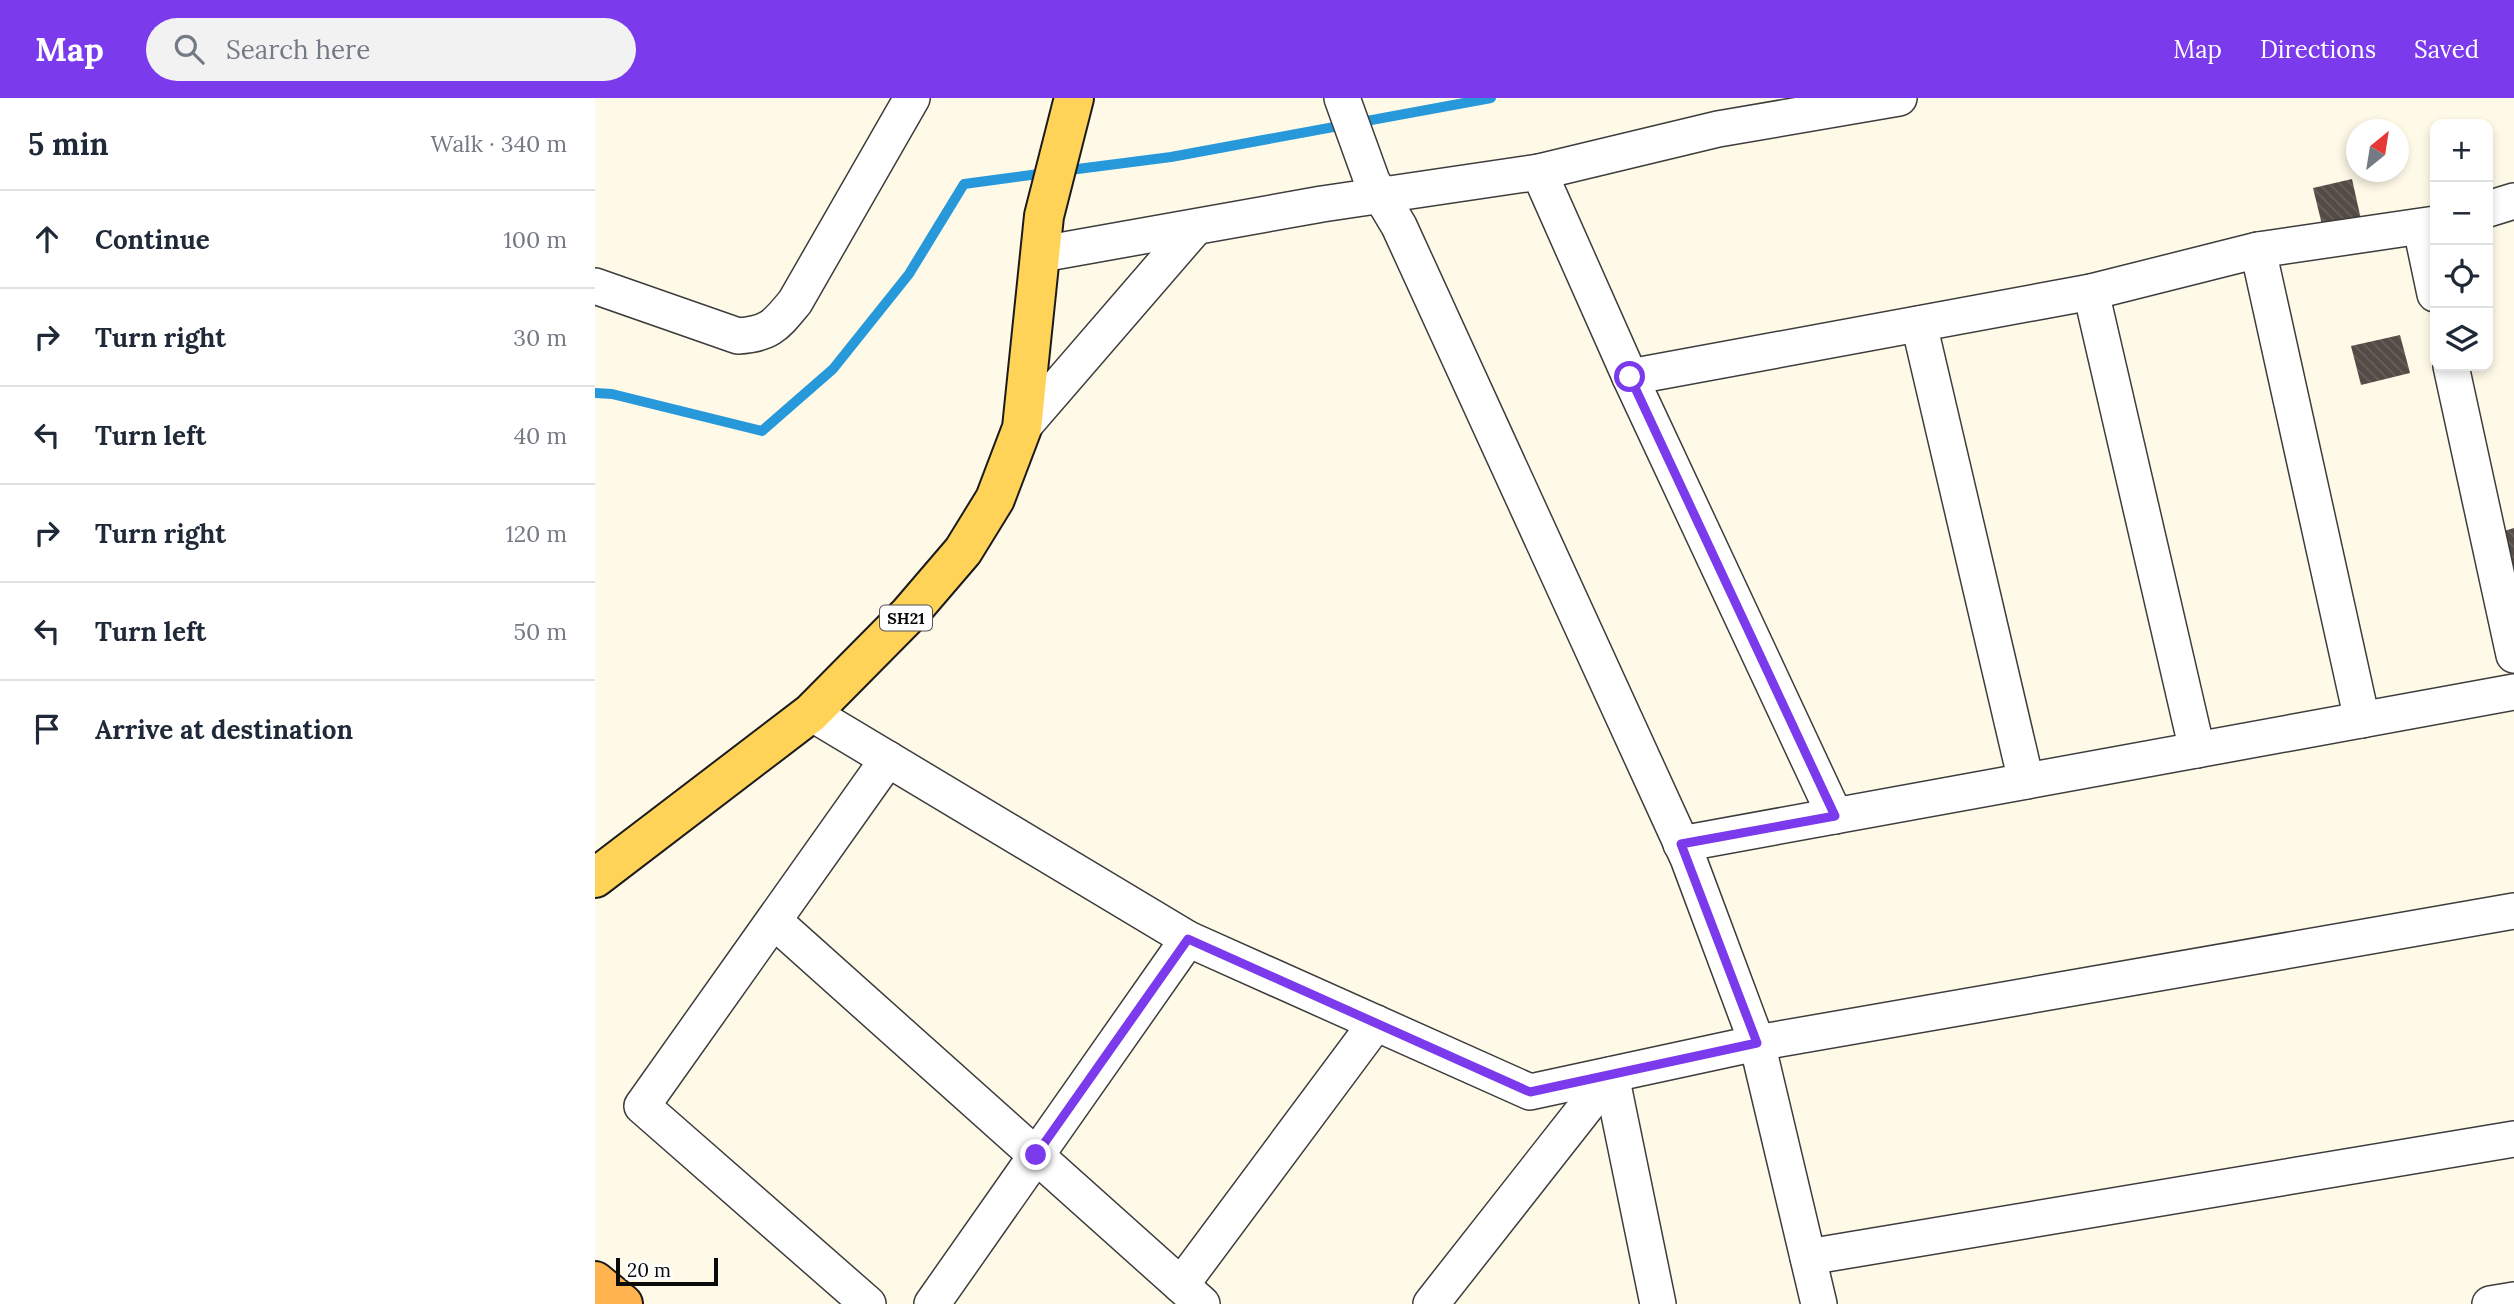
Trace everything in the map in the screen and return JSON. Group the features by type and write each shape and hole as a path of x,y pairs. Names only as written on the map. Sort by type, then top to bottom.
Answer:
{"highway":[{"path":"595,1281 623,1304"}],"main road":[{"name":"SH21","path":"597,877 811,713 909,614 963,551 995,499 1022,428 1044,216 1075,98"}],"street":[{"path":"595,286 738,336 761,335 778,323 795,302 912,98"},
{"path":"1342,98 1376,188 1398,226 1681,844 1757,1043 1819,1304"},
{"path":"1042,254 1194,229 1376,188 1539,172 1718,130 1899,98"},
{"path":"1539,172 1630,377 1835,816"},
{"path":"2493,207 2514,201"},
{"path":"1630,377 2091,292 2258,250 2428,226 2430,245"},
{"path":"1022,428 1194,229"},
{"path":"2258,250 2362,720"},
{"path":"2091,292 2197,750"},
{"path":"1919,324 2026,781"},
{"path":"2452,371 2514,655"},
{"path":"1681,844 2514,692"},
{"path":"811,713 1188,939 1530,1092 1757,1043 2514,911"},
{"path":"869,1304 642,1106 888,759"},
{"path":"774,921 1191,1294 1376,1023"},
{"path":"932,1304 1188,939"},
{"path":"1431,1304 1611,1075"},
{"path":"1611,1075 1658,1304"},
{"path":"1808,1257 2514,1139"},
{"path":"2490,1304 2514,1300"}],"building":[{"path":"2346,180 2353,182 2362,224 2324,233 2313,188"},
{"path":"2400,335 2410,373 2361,385 2351,346"},
{"path":"2514,528 2514,569 2513,569 2504,531"}],"waterway":[{"path":"1062,171 1171,157 1491,98"},
{"path":"595,393 612,394 762,431 833,369 909,274 964,184 1046,173"}],"route":[{"path":"1036,1155 1188,939 1530,1092 1757,1043 1681,844 1835,816 1630,377"}]}
